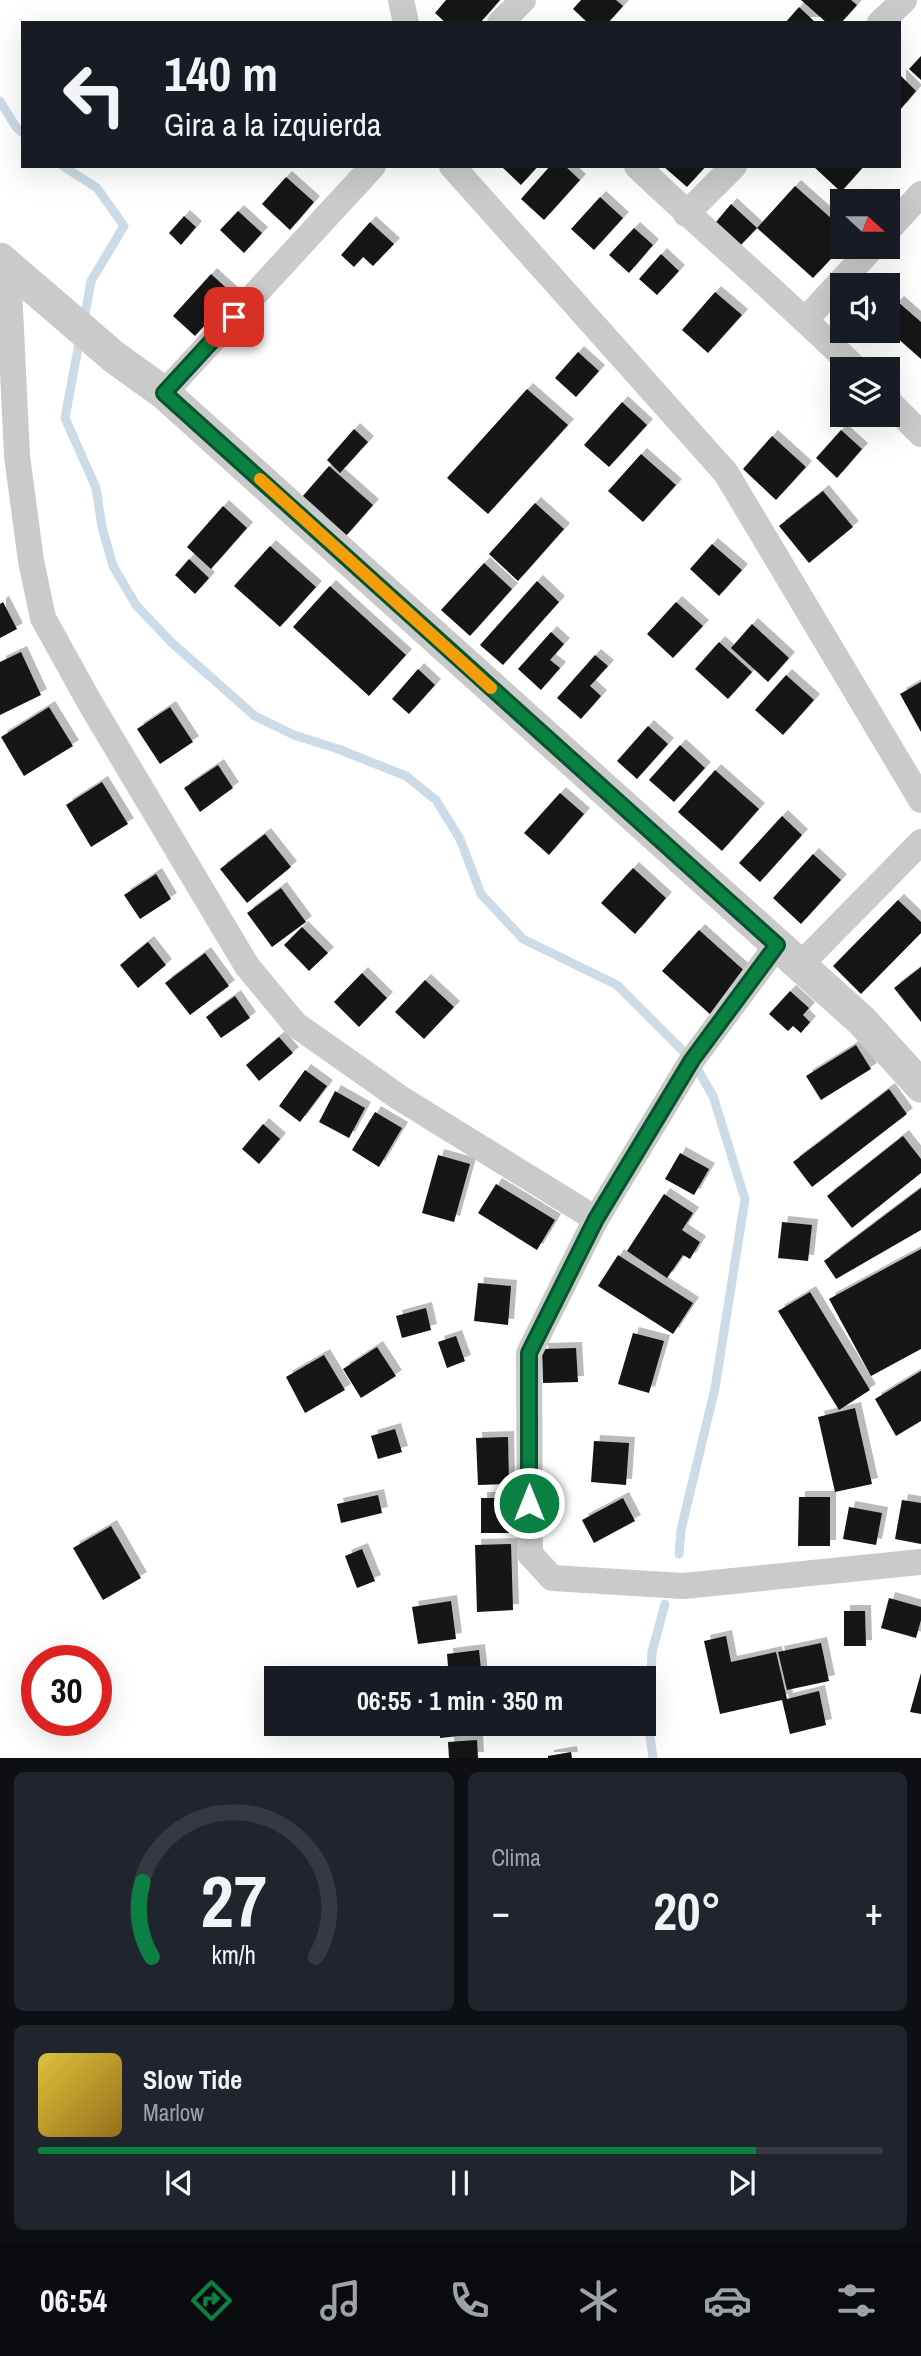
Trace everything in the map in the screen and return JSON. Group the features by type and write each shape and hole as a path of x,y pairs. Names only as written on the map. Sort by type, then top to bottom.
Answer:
{"street":[{"path":"401,0 406,21"},
{"path":"502,21 523,0"},
{"path":"882,21 904,0"},
{"path":"164,393 371,168"},
{"path":"454,168 726,473 921,800"},
{"path":"639,168 844,357"},
{"path":"686,214 732,168"},
{"path":"900,217 921,194"},
{"path":"806,320 862,259"},
{"path":"4,263 114,357 164,393 862,1021 921,1086"},
{"path":"4,263 17,456 31,561 43,618 90,703 247,966 295,1024 400,1098 596,1219"},
{"path":"900,413 921,434"},
{"path":"921,842 788,955 692,1060 596,1219 529,1353 530,1554 552,1578 683,1586 921,1562"}],"building":[{"path":"446,0 500,0 482,21 444,21 435,13"},
{"path":"581,0 616,0 623,6 610,21 586,21 573,9"},
{"path":"801,0 851,0 857,5 843,21 825,21"},
{"path":"799,7 814,21 787,21"},
{"path":"921,56 921,80 909,69"},
{"path":"901,76 916,91 901,109"},
{"path":"503,168 536,168 521,185"},
{"path":"548,168 567,168 580,180 544,220 521,199"},
{"path":"665,168 704,168 687,187"},
{"path":"815,168 862,168 844,189 838,189"},
{"path":"286,177 314,202 290,230 262,204"},
{"path":"795,186 830,217 831,259 813,278 757,228"},
{"path":"600,197 623,218 594,250 571,229"},
{"path":"731,204 757,228 741,245 716,222"},
{"path":"238,211 262,233 244,253 220,230"},
{"path":"184,216 196,227 181,245 169,233"},
{"path":"370,222 394,244 373,266 363,257 354,267 341,255"},
{"path":"634,228 653,245 629,273 609,255"},
{"path":"661,254 679,271 657,295 639,279"},
{"path":"211,274 233,294 195,336 173,316"},
{"path":"715,292 742,315 708,353 682,330"},
{"path":"900,304 921,322 921,359 900,340"},
{"path":"578,352 599,371 576,397 555,378"},
{"path":"527,389 568,425 488,514 447,478"},
{"path":"622,402 647,425 609,467 584,445"},
{"path":"354,429 368,442 340,473 327,460"},
{"path":"841,430 862,449 837,478 816,458"},
{"path":"772,436 806,467 776,500 743,469"},
{"path":"641,454 676,485 643,522 608,491"},
{"path":"329,466 373,505 346,536 302,497"},
{"path":"823,491 853,527 809,563 779,526"},
{"path":"535,503 564,529 518,581 489,554"},
{"path":"223,506 247,528 211,569 187,547"},
{"path":"712,544 742,570 719,596 690,569"},
{"path":"270,546 316,587 280,627 234,586"},
{"path":"189,559 209,578 195,594 175,575"},
{"path":"484,563 512,589 470,636 441,610"},
{"path":"537,581 559,602 503,665 480,645"},
{"path":"330,586 406,655 369,696 293,627"},
{"path":"3,602 17,629 0,638 0,604"},
{"path":"676,602 703,626 673,658 647,634"},
{"path":"752,624 789,658 768,682 731,648"},
{"path":"551,632 564,644 550,660 560,668 541,690 518,669"},
{"path":"719,642 752,672 728,699 695,669"},
{"path":"21,652 41,695 0,715 0,662"},
{"path":"595,655 608,666 590,686 601,696 581,719 557,698"},
{"path":"418,669 435,685 409,714 392,699"},
{"path":"786,675 814,700 783,735 755,710"},
{"path":"921,682 921,732 900,694"},
{"path":"49,707 73,746 24,776 1,737"},
{"path":"170,707 193,742 160,764 137,729"},
{"path":"648,726 668,744 637,779 617,761"},
{"path":"680,745 705,768 674,802 649,780"},
{"path":"218,765 233,788 200,812 184,788"},
{"path":"715,770 759,809 722,851 678,812"},
{"path":"102,782 128,824 91,847 66,805"},
{"path":"560,793 584,814 549,855 524,833"},
{"path":"782,816 802,835 760,882 739,863"},
{"path":"265,834 291,867 247,903 220,869"},
{"path":"813,854 841,880 801,924 773,898"},
{"path":"633,868 666,898 635,934 601,903"},
{"path":"156,874 171,899 140,919 124,895"},
{"path":"281,888 306,922 272,947 247,913"},
{"path":"898,900 921,922 921,933 861,994 833,966"},
{"path":"302,927 328,953 309,971 284,945"},
{"path":"699,930 749,975 712,1016 662,971"},
{"path":"148,942 166,965 138,988 120,965"},
{"path":"205,953 229,986 190,1015 165,983"},
{"path":"921,967 921,1022 894,988"},
{"path":"362,973 387,998 359,1027 334,1002"},
{"path":"425,980 454,1007 424,1039 395,1012"},
{"path":"790,991 809,1008 803,1015 810,1022 801,1033 793,1026 788,1031 769,1014"},
{"path":"235,996 250,1018 221,1038 206,1017"},
{"path":"279,1037 293,1053 259,1081 246,1065"},
{"path":"856,1045 871,1069 821,1100 806,1076"},
{"path":"305,1070 327,1086 300,1122 279,1106"},
{"path":"889,1089 907,1114 812,1187 793,1162"},
{"path":"335,1091 365,1108 349,1138 319,1122"},
{"path":"375,1112 402,1128 379,1167 352,1150"},
{"path":"263,1124 280,1139 259,1164 242,1149"},
{"path":"903,1136 921,1159 921,1173 852,1228 827,1196"},
{"path":"680,1153 709,1169 694,1195 665,1179"},
{"path":"438,1155 470,1164 454,1222 422,1213"},
{"path":"496,1184 555,1220 537,1250 478,1213"},
{"path":"921,1188 921,1230 836,1279 824,1261"},
{"path":"664,1194 693,1213 682,1230 700,1242 690,1259 683,1255 667,1278 627,1251"},
{"path":"782,1222 812,1225 808,1261 778,1258"},
{"path":"921,1249 921,1349 871,1376 829,1299"},
{"path":"618,1255 693,1303 673,1334 598,1286"},
{"path":"478,1283 511,1286 508,1325 474,1321"},
{"path":"810,1292 870,1390 839,1410 778,1311"},
{"path":"426,1308 431,1330 402,1338 396,1316"},
{"path":"633,1333 664,1341 649,1393 618,1384"},
{"path":"456,1336 465,1361 447,1368 438,1342"},
{"path":"377,1347 396,1376 361,1398 343,1369"},
{"path":"576,1348 578,1382 543,1383 542,1349"},
{"path":"324,1355 345,1390 305,1413 286,1377"},
{"path":"921,1371 921,1421 896,1436 875,1399"},
{"path":"855,1408 872,1484 835,1492 818,1417"},
{"path":"395,1429 402,1452 378,1459 371,1436"},
{"path":"508,1437 509,1484 478,1485 476,1438"},
{"path":"594,1441 629,1443 626,1485 591,1482"},
{"path":"378,1495 382,1513 341,1523 337,1504"},
{"path":"799,1497 830,1497 830,1546 798,1546"},
{"path":"481,1498 513,1498 513,1533 481,1533"},
{"path":"623,1498 635,1521 594,1543 582,1520"},
{"path":"902,1500 921,1503 921,1544 895,1539"},
{"path":"849,1507 882,1513 876,1545 843,1539"},
{"path":"111,1526 141,1578 103,1600 73,1548"},
{"path":"511,1544 513,1610 477,1612 475,1545"},
{"path":"362,1549 375,1581 357,1588 345,1556"},
{"path":"889,1598 921,1607 916,1638 881,1628"},
{"path":"451,1601 456,1639 418,1644 412,1607"},
{"path":"844,1611 865,1611 866,1646 844,1646"},
{"path":"726,1636 731,1662 776,1652 787,1699 819,1691 826,1725 790,1734 782,1700 720,1714 704,1641"},
{"path":"821,1643 829,1681 787,1690 778,1652"},
{"path":"479,1650 481,1666 448,1666 447,1654"},
{"path":"921,1673 921,1714 910,1712"},
{"path":"477,1740 478,1758 449,1758 448,1742"},
{"path":"571,1752 572,1758 548,1758 548,1756"}],"waterway":[{"path":"0,101 21,131"},
{"path":"66,168 97,188 124,226 91,281 84,321"},
{"path":"80,338 65,418 96,488 102,527 113,566 136,605 171,642 255,716 294,735 406,776 436,800 460,839 481,894 523,939 617,985 692,1060 713,1096 745,1199 715,1388 681,1530 679,1554"},
{"path":"653,1758 649,1729 652,1652 665,1604"}],"slow traffic":[{"path":"260,479 491,688"}],"route":[{"path":"234,317 164,393 777,945 692,1060 596,1219 529,1353 529,1503"}]}
